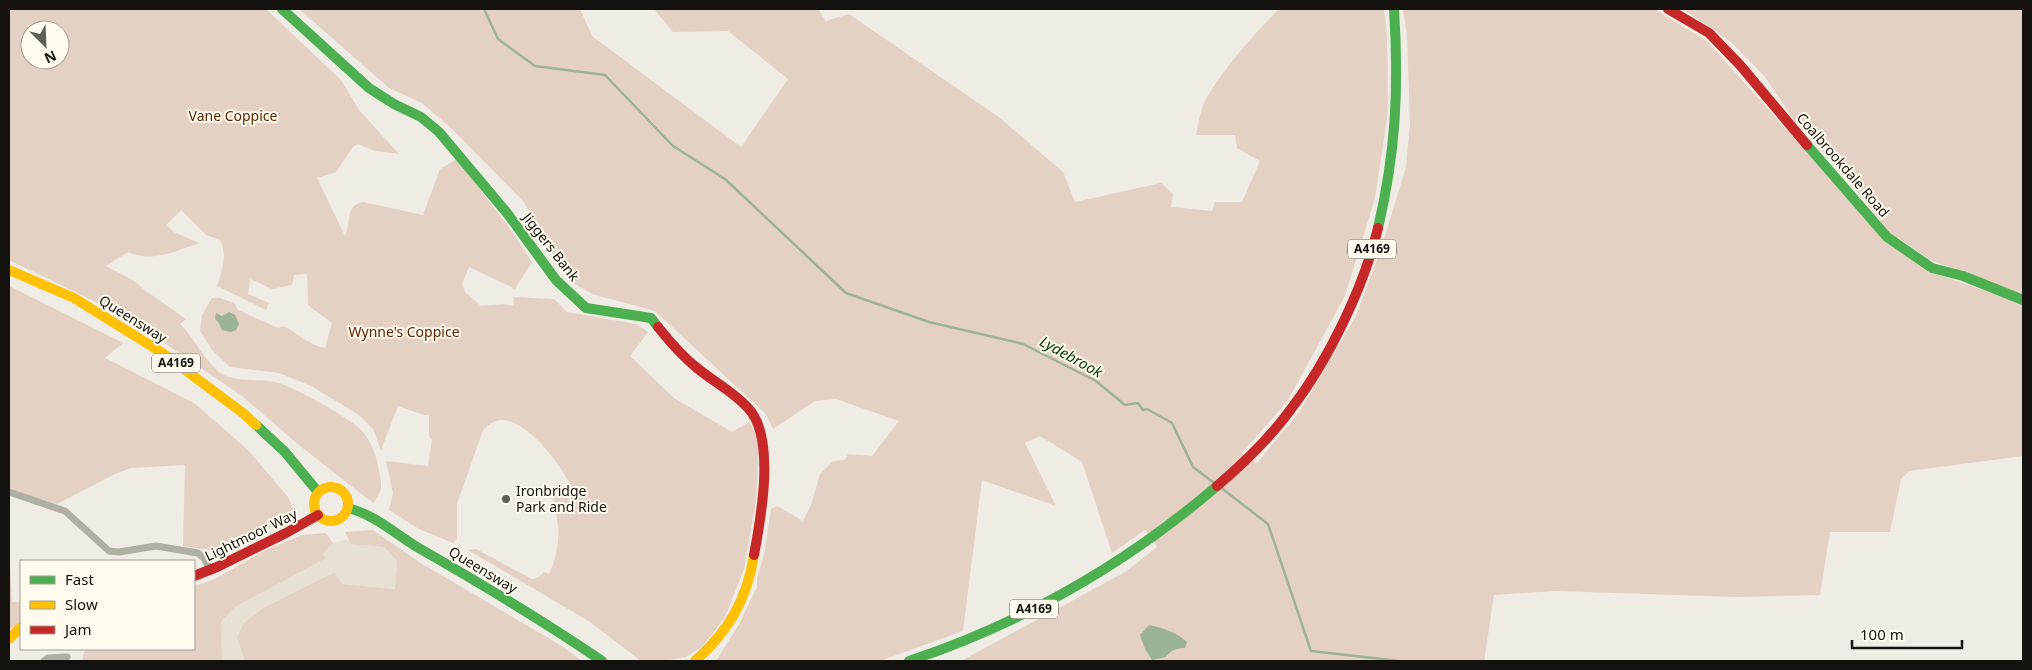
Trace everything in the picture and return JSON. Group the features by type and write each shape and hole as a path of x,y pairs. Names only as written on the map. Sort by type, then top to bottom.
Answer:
{"main road":[{"name":"Jiggers Bank","path":"282,9 369,88 394,104 421,117 439,132 507,213 556,280 586,308 651,318 673,346 697,369 725,387 754,414 762,429 766,446 761,514 753,568 742,600 720,636 698,660"},
{"name":"A4169","path":"909,661 997,628 1105,569 1196,504 1250,456 1287,416 1312,378 1352,305 1383,215 1398,111 1399,52 1394,9"},
{"name":"Coalbrookdale Road","path":"1668,9 1710,33 1740,65 1769,102 1887,238 1932,268 1963,276 2023,300"},
{"name":"Queensway","path":"9,270 74,298 161,352 243,413 285,452 318,492"},
{"path":"328,487 339,489 347,496 348,508 343,516 334,521 325,520 318,515 314,501 318,492 328,487"},
{"name":"Queensway","path":"348,508 359,510 378,520 405,540 565,634 602,661"},
{"name":"Lightmoor Way","path":"195,576 211,571 318,515"},
{"path":"9,639 20,628"}],"street":[{"path":"9,492 65,511 109,551 119,552 156,546 198,553 204,558 211,571"},
{"path":"44,661 48,658 67,658"}],"shaded area":[{"path":"229,312 235,315 239,324 236,330 231,332 222,330 215,319 216,313 222,316"},
{"path":"348,539 351,544 384,547 397,561 395,589 342,584 333,572 263,608 237,638 245,661 222,661 221,622 235,607 325,558 322,555 333,543"},
{"path":"1149,625 1174,633 1187,642 1185,648 1179,648 1166,657 1152,660 1145,649 1140,635"}],"green space":[{"path":"9,9 266,9 341,80 359,110 399,154 375,151 358,144 353,147 336,172 317,178 345,236 353,207 363,202 423,215 440,169 457,159 513,233 532,262 515,289 469,267 462,284 465,292 481,306 503,304 514,306 513,297 554,299 567,312 636,324 648,332 630,356 674,398 732,432 750,422 759,443 756,501 744,569 725,617 703,646 686,657 664,661 641,661 590,622 468,550 476,549 532,579 539,577 544,572 549,574 553,564 558,545 558,526 552,495 571,486 560,467 543,446 523,428 513,423 497,420 483,430 457,504 457,539 453,543 419,529 389,510 393,493 386,461 428,466 432,440 429,436 429,415 398,406 381,450 373,429 359,415 311,386 279,373 230,367 212,350 200,331 202,315 212,298 220,298 234,303 238,310 278,328 284,326 319,347 325,348 332,323 308,305 307,274 294,275 292,285 272,289 250,279 248,294 269,303 266,310 217,286 224,257 220,240 206,235 181,210 166,225 174,232 199,243 164,255 146,256 128,252 106,266 134,281 186,319 180,324 209,362 222,374 241,379 282,384 335,411 361,430 373,449 380,476 380,492 373,503 299,445 242,396 160,340 92,300 9,260"},
{"path":"299,9 580,9 592,36 741,147 788,79 728,31 673,32 654,9 818,9 826,21 849,14 1000,118 1063,172 1075,202 1161,183 1173,194 1171,207 1212,211 1215,202 1242,202 1260,161 1237,148 1235,135 1196,135 1205,101 1230,64 1249,41 1279,9 1384,9 1387,36 1388,112 1375,198 1345,296 1288,400 1242,453 1257,463 1300,411 1356,316 1381,249 1406,167 1410,124 1407,36 1403,9 1654,9 1707,41 1881,235 1903,254 1933,273 2023,304 2023,456 1909,471 1901,479 1890,532 1830,532 1820,595 1736,597 1556,591 1494,595 1484,661 961,661 1125,572 1157,547 1145,530 1112,553 1082,462 1040,436 1025,443 1056,506 982,480 963,631 880,661 716,661 738,626 757,587 757,578 764,555 771,509 777,506 803,521 811,505 820,474 833,461 845,460 848,454 872,456 899,421 836,399 815,401 773,429 766,414 655,311 592,294 568,280 523,201 452,129 422,103 389,88"},
{"path":"1683,9 2023,9 2023,296 1973,275 1930,260 1900,239 1894,238 1841,171 1793,119 1765,77 1731,42"},
{"path":"9,286 123,343 105,358 194,403 248,450 288,497 293,509 277,524 220,552 183,546 185,465 131,468 115,474 57,504 9,491"},
{"path":"373,530 419,562 562,646 582,661 245,661 237,638 243,624 263,608 334,572 342,584 395,589 397,561 384,547 351,544 345,532"},
{"path":"326,533 333,543 322,555 326,558 235,607 221,622 222,661 82,661 85,650 195,650 195,586 215,579 264,551 302,535"},
{"path":"9,542 12,602 20,602 20,622 9,630"}],"waterway":[{"name":"Lydebrook","path":"484,9 498,39 535,66 605,75 673,146 725,179 846,293 929,322 1023,344 1096,381 1125,405 1138,403 1143,410 1147,409 1172,423 1193,467 1214,483"},
{"name":"Lydebrook","path":"1220,487 1268,524 1311,651 1399,661"}],"traffic: fast":[{"path":"282,9 369,88 394,104 421,117 439,132 507,213 556,280 586,308 651,318 658,327"},
{"path":"1378,228 1389,173 1395,119 1394,9"},
{"path":"1807,145 1887,237 1932,268 1963,276 2023,300"},
{"path":"256,425 285,452 318,492"},
{"path":"909,661 992,629 1072,588 1110,566 1147,541 1217,486"},
{"path":"348,508 376,520 417,547 534,616 602,661"}],"traffic: slow":[{"path":"9,270 74,298 161,352 243,413 256,425"},
{"path":"331,487 338,488 343,492 347,497 348,504 347,511 343,516 338,520 331,521 324,520 319,516 315,511 314,504 315,497 319,492 324,488 331,487"},
{"path":"695,661 717,639 734,614 741,601 754,555"},
{"path":"9,639 20,628"}],"traffic: jam":[{"path":"1668,9 1709,33 1740,65 1807,145"},
{"path":"1217,486 1265,440 1305,390 1331,346 1354,299 1372,251 1378,228"},
{"path":"658,327 676,349 703,373 742,402 757,421 762,438 764,478 763,500 754,555"},
{"path":"195,576 217,567 318,515"}],"place":[{"name":"Ironbridge Park and Ride","path":"506,499"}],"park label":[{"name":"Vane Coppice","path":"233,116"},
{"name":"Wynne's Coppice","path":"404,332"}]}
